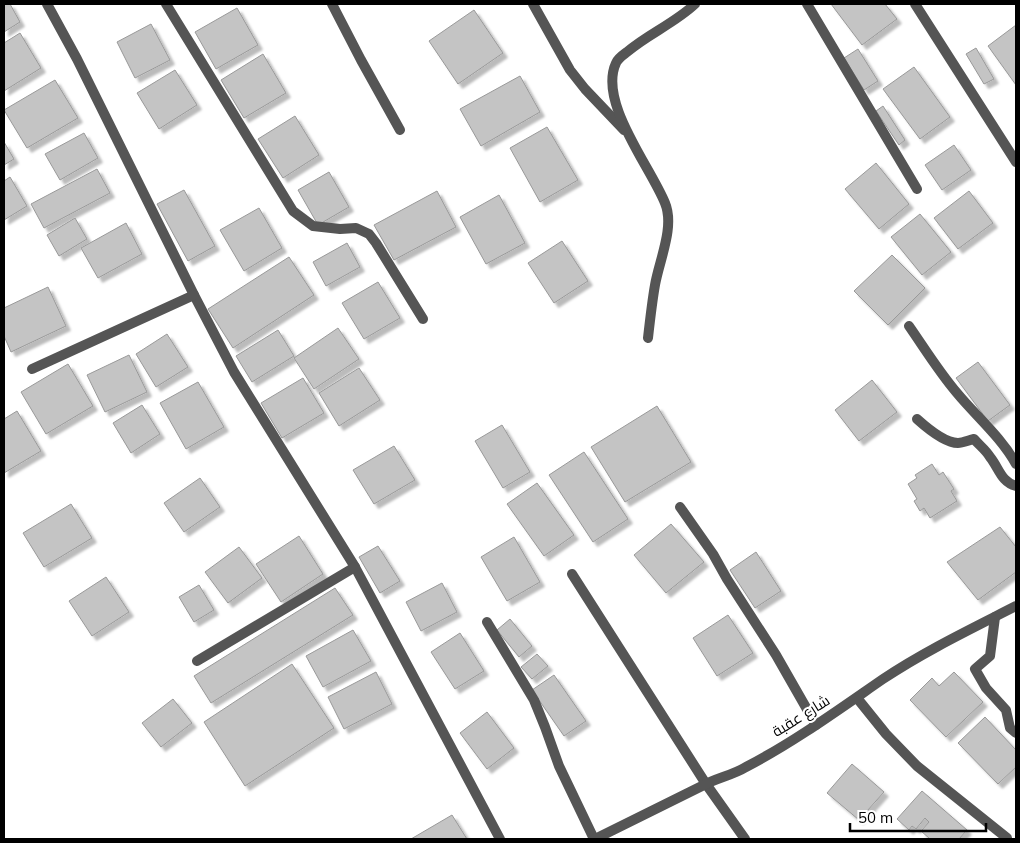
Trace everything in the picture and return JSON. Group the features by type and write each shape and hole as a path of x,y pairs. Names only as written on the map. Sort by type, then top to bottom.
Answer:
{"street":[{"path":"47,4 77,59 194,296 234,372 355,567 500,839"},
{"path":"166,4 293,210 313,226 340,229 356,228 369,234 423,319"},
{"path":"332,4 400,130"},
{"path":"533,4 570,70 585,89 628,134"},
{"path":"648,338 655,285 666,238 668,220 666,205 628,134 613,94 612,75 617,60 635,45 695,4"},
{"path":"807,4 917,189"},
{"path":"914,4 1016,162"},
{"path":"32,369 194,296"},
{"path":"909,326 955,391 1012,456 1016,464"},
{"path":"917,419 928,429 943,438 958,443 974,439 990,457 1005,481 1016,486"},
{"path":"680,507 713,554 776,655 816,725"},
{"path":"197,660 355,567"},
{"path":"572,574 706,784 746,839"},
{"name":"شارع عقبة","path":"595,839 706,784 745,768 816,725 884,679 1016,606"},
{"path":"995,617 990,656 975,670 986,688 1006,710 1010,728 1016,733"},
{"path":"487,622 534,700 559,766 595,839"},
{"path":"857,698 886,734 917,766 1007,838"}],"building":[{"path":"4,4 10,4 20,22 4,32"},
{"path":"831,4 885,4 897,19 862,45"},
{"path":"237,8 258,45 216,69 195,32"},
{"path":"474,10 503,53 458,84 429,41"},
{"path":"151,24 170,60 135,78 117,42"},
{"path":"1016,25 1016,85 988,46"},
{"path":"20,33 41,68 4,91 4,43"},
{"path":"976,48 994,79 984,84 966,54"},
{"path":"858,49 878,81 864,90 844,58"},
{"path":"263,54 286,93 244,118 221,80"},
{"path":"914,67 950,117 920,139 883,89"},
{"path":"175,70 197,105 159,129 137,93"},
{"path":"520,76 540,112 481,146 460,109"},
{"path":"55,80 78,118 27,148 4,110"},
{"path":"883,106 905,140 899,145 876,111"},
{"path":"295,116 319,155 283,178 258,139"},
{"path":"547,127 578,180 540,202 510,148"},
{"path":"84,133 98,158 60,180 45,154"},
{"path":"4,142 14,159 4,165"},
{"path":"954,145 971,170 942,190 925,165"},
{"path":"876,163 909,204 879,229 845,189"},
{"path":"97,169 110,193 44,228 31,204"},
{"path":"329,172 349,207 318,225 298,190"},
{"path":"10,177 27,206 4,220 4,181"},
{"path":"184,190 215,246 188,261 157,204"},
{"path":"437,191 456,227 394,260 374,225"},
{"path":"969,191 993,223 958,249 934,218"},
{"path":"499,195 525,243 486,264 460,217"},
{"path":"259,208 282,248 244,271 220,230"},
{"path":"920,214 951,252 922,275 891,237"},
{"path":"75,218 87,239 59,256 47,235"},
{"path":"126,223 142,254 98,278 81,248"},
{"path":"562,241 588,281 554,303 528,263"},
{"path":"347,243 360,267 326,286 313,262"},
{"path":"892,255 925,288 888,325 854,291"},
{"path":"289,257 314,295 233,348 208,309"},
{"path":"378,282 400,318 364,339 342,303"},
{"path":"48,287 66,326 11,352 4,336 4,308"},
{"path":"338,328 359,359 314,389 294,358"},
{"path":"278,330 294,356 252,382 236,356"},
{"path":"167,334 188,367 156,387 136,354"},
{"path":"129,355 147,392 105,412 87,375"},
{"path":"978,362 1010,405 988,421 956,378"},
{"path":"68,364 93,406 46,434 21,392"},
{"path":"359,368 380,400 339,426 319,393"},
{"path":"303,378 324,413 282,438 261,403"},
{"path":"872,380 897,412 859,441 835,410"},
{"path":"198,382 224,427 186,449 160,403"},
{"path":"142,405 160,434 131,453 113,423"},
{"path":"657,406 691,462 625,502 591,447"},
{"path":"17,411 41,451 4,473 4,419"},
{"path":"502,425 530,472 503,488 475,441"},
{"path":"394,446 415,480 374,504 353,470"},
{"path":"584,452 628,519 593,542 549,475"},
{"path":"932,464 939,475 943,472 954,489 951,491 957,501 930,518 924,508 920,511 914,501 917,499 908,484 917,478 915,475"},
{"path":"200,478 220,507 184,532 164,503"},
{"path":"537,483 574,535 544,556 507,504"},
{"path":"71,504 92,538 44,567 23,533"},
{"path":"671,524 704,562 666,593 634,555"},
{"path":"1000,527 1016,547 1016,572 978,600 947,562"},
{"path":"299,536 323,574 281,602 256,564"},
{"path":"514,537 540,582 507,601 481,557"},
{"path":"378,546 400,581 380,593 359,557"},
{"path":"239,547 262,578 228,603 205,572"},
{"path":"756,552 781,591 755,608 730,570"},
{"path":"106,577 129,612 92,636 69,601"},
{"path":"442,583 457,612 421,631 406,602"},
{"path":"199,585 214,610 194,622 179,597"},
{"path":"335,588 353,615 211,703 194,676"},
{"path":"728,615 753,653 717,676 693,638"},
{"path":"510,619 532,646 519,657 497,630"},
{"path":"353,630 371,661 323,687 306,656"},
{"path":"460,633 484,671 455,689 431,652"},
{"path":"537,654 548,666 532,679 521,667"},
{"path":"292,664 334,728 245,786 204,722"},
{"path":"376,672 392,704 344,729 328,697"},
{"path":"954,672 983,702 946,737 910,700 932,678 939,686"},
{"path":"554,675 586,721 564,736 532,690"},
{"path":"173,699 192,723 161,747 142,723"},
{"path":"487,712 514,748 487,769 460,733"},
{"path":"985,717 1016,750 1016,767 998,784 958,743"},
{"path":"852,764 884,792 859,820 827,793"},
{"path":"922,791 967,830 959,839 930,839 921,831 929,822 925,818 916,829 912,826 909,830 897,819"},
{"path":"452,815 467,839 411,839"}]}
